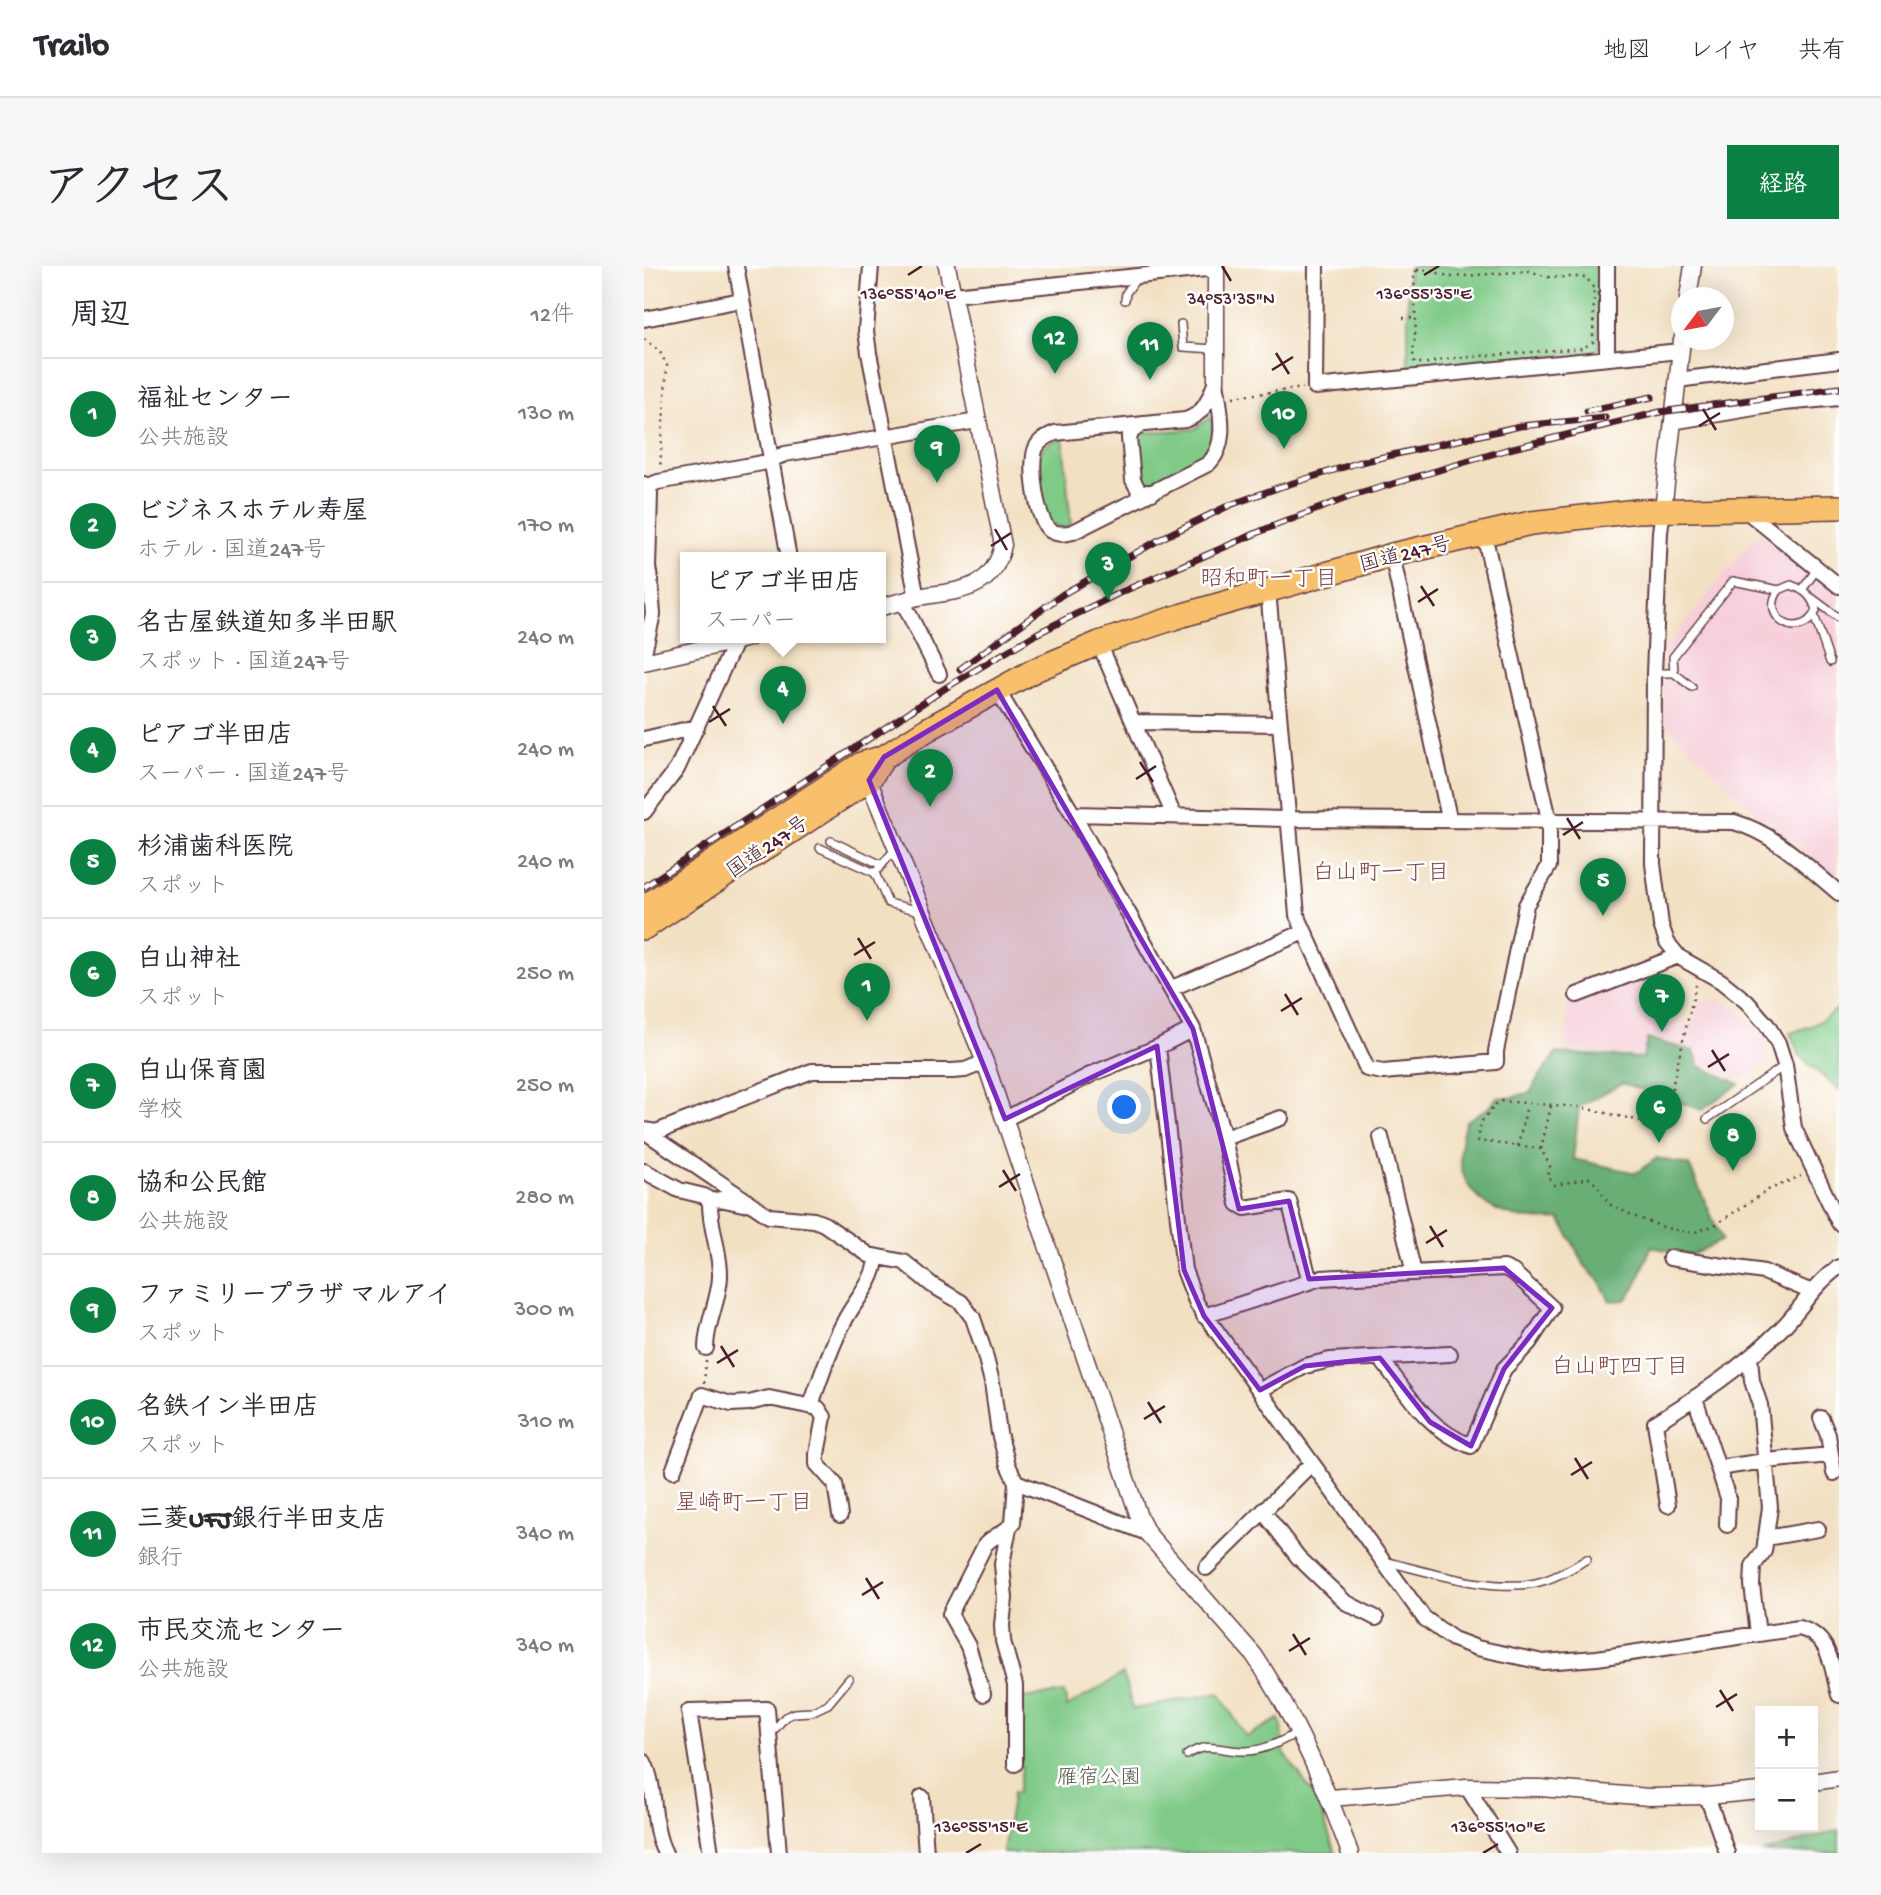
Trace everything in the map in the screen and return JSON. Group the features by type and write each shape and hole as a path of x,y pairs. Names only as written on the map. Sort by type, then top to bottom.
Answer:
{"highway":[{"name":"国道247号","path":"644,928 884,757 997,690 1035,670 1099,643 1268,590 1392,555 1531,523 1663,510 1839,507"},
{"name":"国道247号","path":"644,907 865,772"}],"street":[{"path":"736,266 786,552"},
{"path":"870,266 866,331 910,600 939,674"},
{"path":"886,606 958,592 990,575 1000,562 1003,545 947,266"},
{"path":"1077,266 1079,281"},
{"path":"1316,266 1315,387 1607,357 1671,347"},
{"path":"1607,266 1607,357"},
{"path":"1690,287 1693,266"},
{"path":"953,295 1216,267 1216,381 1221,432 1217,455 1198,470 1073,532 1062,534 1051,531 1042,523 1038,511 1033,457 1036,446 1045,437 1055,433 1194,417 1208,403 1216,381"},
{"path":"644,319 741,300"},
{"path":"1680,350 1660,532 1654,673 1653,864 1661,925 1667,942 1678,956 1738,995 1760,1017 1778,1043 1785,1065 1794,1128 1839,1223"},
{"path":"1677,380 1839,360"},
{"path":"1672,422 1784,403 1839,398"},
{"path":"644,653 653,614 647,577 650,484 770,460 785,454 977,421"},
{"path":"1143,424 1132,431 1129,438 1133,480 1139,491 1152,493"},
{"path":"1743,508 1839,586"},
{"path":"1268,590 1297,915 1367,1069 1383,1072 1496,1062 1526,905 1549,866 1549,819 1484,534"},
{"path":"1392,555 1449,818"},
{"path":"644,662 724,643"},
{"path":"644,812 677,769 739,643"},
{"path":"1099,643 1174,816"},
{"path":"997,690 1073,814 1193,1029 1224,1138 1238,1205 1245,1208 1289,1201 1310,1282"},
{"path":"1135,722 1280,724"},
{"path":"644,739 696,727"},
{"path":"865,772 985,1062 1139,1517 1147,1533 1254,1656 1298,1732 1330,1798 1350,1853"},
{"path":"1073,814 1734,822 1755,828 1774,839 1839,893"},
{"path":"1172,988 1304,932"},
{"path":"1577,995 1678,956"},
{"path":"1005,1119 1094,1073 1158,1047 1193,1029"},
{"path":"1158,1047 1184,1270 1189,1287 1204,1316 1424,1618 1453,1639 1503,1655 1543,1662 1561,1662 1799,1628 1814,1632 1823,1642 1839,1695"},
{"path":"644,1131 656,1132 813,1071 952,1071 965,1070 985,1062"},
{"path":"1224,1138 1282,1118"},
{"path":"644,1131 749,1205 769,1216 814,1220 876,1258 911,1265 932,1284 961,1302 973,1318 992,1382 999,1433 1016,1482 1015,1510 1002,1564 1005,1598 1003,1641 1015,1685 1015,1764"},
{"path":"1381,1137 1414,1273"},
{"path":"644,1171 679,1190 704,1196 710,1201 720,1275 706,1335 706,1348"},
{"path":"710,1201 719,1199 749,1205"},
{"path":"811,1405 844,1321 876,1267 876,1258"},
{"path":"1670,1258 1764,1272 1812,1292"},
{"path":"1668,1505 1655,1423 1726,1378 1780,1330 1823,1279 1839,1267"},
{"path":"1204,1316 1321,1278 1504,1268 1513,1272 1552,1308 1529,1343 1504,1369 1471,1446 1452,1438 1430,1422 1380,1358"},
{"path":"1260,1390 1305,1366 1330,1360 1450,1354"},
{"path":"1750,1357 1752,1381 1760,1405 1770,1507 1764,1551 1753,1566 1752,1585 1758,1634"},
{"path":"673,1471 702,1395 731,1404 769,1398 811,1405 818,1408 824,1417 817,1464 835,1483 840,1515"},
{"path":"1695,1398 1728,1498 1727,1525"},
{"path":"1821,1418 1828,1435 1835,1473"},
{"path":"1718,1468 1831,1455"},
{"path":"1206,1568 1312,1462"},
{"path":"1016,1482 1147,1533"},
{"path":"1263,1511 1298,1557 1345,1602 1376,1618"},
{"path":"983,1694 968,1646 950,1614 989,1539 1009,1528"},
{"path":"1766,1538 1818,1529"},
{"path":"711,1853 690,1711 767,1709 779,1853"},
{"path":"644,1762 650,1777 658,1835 665,1853"},
{"path":"1818,1781 1839,1778"},
{"path":"1330,1798 1467,1787 1541,1788 1649,1797 1755,1791"},
{"path":"1467,1787 1508,1853"},
{"path":"1707,1796 1727,1853"},
{"path":"922,1797 926,1853"}],"lane":[{"path":"1125,300 1126,293 1138,276"},
{"path":"1181,324 1183,347 1216,349"},
{"path":"1806,593 1817,569"},
{"path":"1674,673 1673,657 1733,582 1779,590 1791,585 1839,618"},
{"path":"1779,590 1772,602 1773,610 1780,621 1791,626 1800,626 1816,611 1814,602 1806,593"},
{"path":"1814,615 1830,662"},
{"path":"1654,673 1674,673 1692,687"},
{"path":"831,841 882,865"},
{"path":"874,873 897,846"},
{"path":"820,848 874,873 888,904 924,912"},
{"path":"1707,1119 1785,1065"},
{"path":"1383,1561 1494,1586 1519,1586 1554,1577 1587,1559"},
{"path":"770,1736 785,1717 794,1713 811,1712 828,1704 849,1679"},
{"path":"1187,1755 1207,1746 1248,1751 1298,1732"}],"path":[{"path":"1508,266 1508,273"},
{"path":"1429,268 1443,276 1459,277 1529,271 1548,277 1582,276 1590,280 1594,289 1594,334 1590,345 1583,348 1415,363 1414,276 1417,270 1429,268"},
{"path":"1403,318 1416,318"},
{"path":"644,339 660,352 667,365 663,450 650,484"},
{"path":"1233,397 1315,387"},
{"path":"1541,1149 1478,1141 1481,1122 1499,1101 1579,1107 1663,1126 1700,968"},
{"path":"1518,1146 1527,1104"},
{"path":"1551,1106 1541,1149 1550,1166 1548,1177 1555,1185 1589,1178 1609,1204 1679,1233 1692,1233 1715,1225 1768,1190 1815,1172"},
{"path":"702,1395 706,1348"}],"highlighted area":[{"path":"997,690 1193,1029 1239,1209 1289,1201 1309,1279 1504,1268 1552,1308 1504,1369 1471,1446 1430,1422 1380,1358 1305,1366 1260,1390 1204,1316 1184,1270 1157,1046 1005,1119 869,780 884,757"}],"shaded area":[{"path":"1758,532 1817,569 1839,587 1837,879 1769,821 1759,817 1663,721 1664,649"},
{"path":"1640,980 1673,985 1671,1022 1693,1026 1700,1000 1718,1000 1738,1009 1768,1046 1764,1064 1752,1074 1739,1079 1700,1064 1696,1050 1646,1036 1642,1056 1565,1049 1568,998 1607,993"}],"green space":[{"path":"1411,266 1599,266 1599,347 1594,352 1413,370 1408,366 1408,269"},
{"path":"1210,418 1213,427 1211,442 1201,458 1151,485 1140,483 1134,438 1140,433 1194,429"},
{"path":"1063,438 1071,526 1060,528 1051,523 1042,503 1039,456 1048,444"},
{"path":"1839,1008 1839,1090 1800,1056 1790,1033 1814,1025"},
{"path":"1647,1039 1694,1051 1699,1066 1739,1084 1702,1110 1622,1083 1579,1107 1573,1159 1636,1173 1657,1158 1689,1165 1722,1240 1692,1255 1651,1247 1637,1284 1626,1300 1610,1301 1600,1282 1585,1266 1560,1219 1515,1216 1495,1209 1480,1199 1468,1185 1461,1167 1460,1146 1466,1121 1488,1108 1497,1097 1510,1098 1531,1092 1557,1053 1643,1058"},
{"name":"雁宿公園","path":"1123,1674 1133,1709 1219,1693 1246,1737 1279,1719 1284,1753 1317,1799 1335,1853 1003,1853 1013,1792 1018,1793 1022,1768 1019,1761 1022,1698 1064,1693 1067,1707"},
{"path":"1839,1830 1839,1853 1762,1853"}],"railway":[{"path":"644,887 947,687 1038,633 1117,594 1266,529 1349,497 1509,449 1660,412 1839,388"},
{"path":"1587,411 1652,397"},
{"path":"960,669 1063,594 1166,536 1230,505 1357,463 1520,426 1605,418"}],"place":[{"name":"市民交流センター","path":"1055,374"},
{"name":"三菱UFJ銀行半田支店","path":"1150,380"},
{"name":"名鉄イン半田店","path":"1284,449"},
{"name":"ファミリープラザ マルアイ","path":"937,483"},
{"name":"名古屋鉄道知多半田駅","path":"1108,600"},
{"name":"ピアゴ半田店","path":"783,724"},
{"name":"ビジネスホテル寿屋","path":"930,807"},
{"name":"杉浦歯科医院","path":"1603,916"},
{"name":"福祉センター","path":"867,1021"},
{"name":"白山保育園","path":"1662,1032"},
{"name":"白山神社","path":"1659,1143"},
{"name":"協和公民館","path":"1733,1171"}],"district":[{"name":"昭和町一丁目","path":"1269,577"},
{"name":"白山町一丁目","path":"1381,871"},
{"name":"白山町四丁目","path":"1620,1365"},
{"name":"星崎町一丁目","path":"744,1501"}]}
